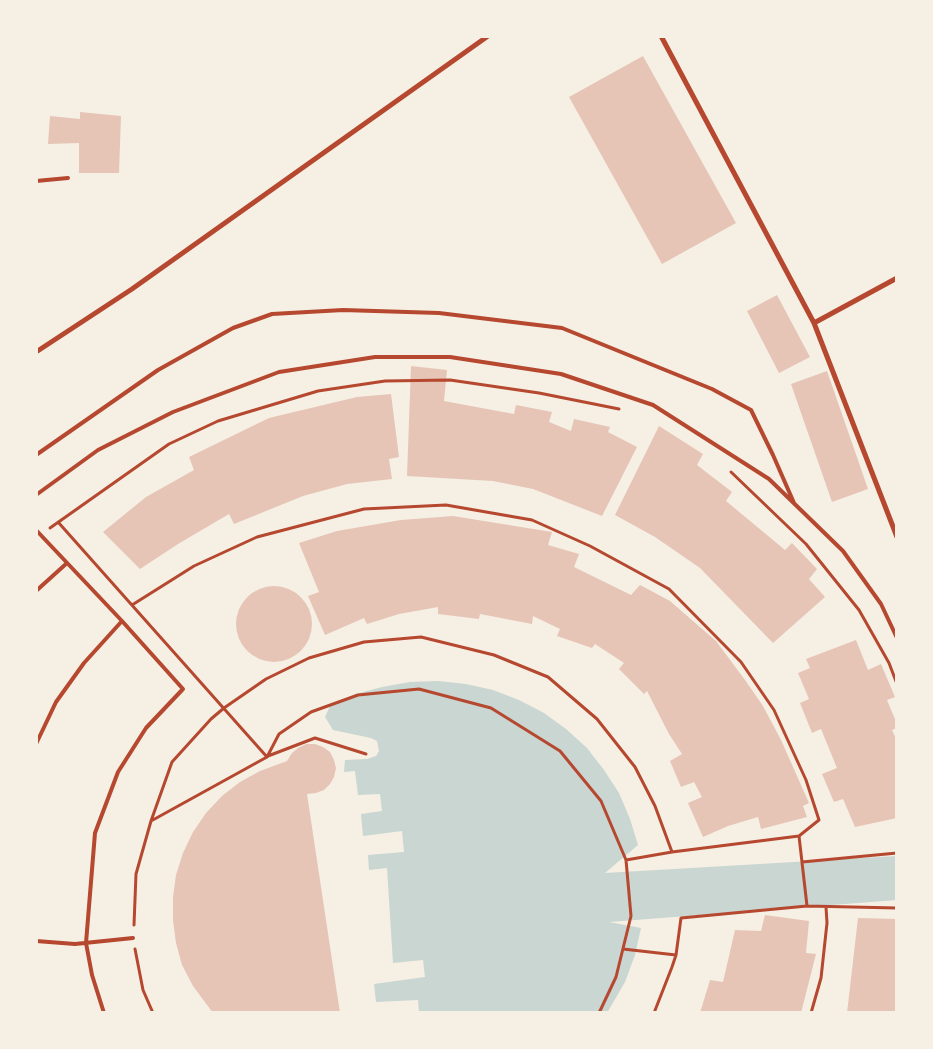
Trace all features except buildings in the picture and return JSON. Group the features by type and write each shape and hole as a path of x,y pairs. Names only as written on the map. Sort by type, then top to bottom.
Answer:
{"street":[{"path":"36,352 132,289 488,36"},
{"path":"661,36 814,323 897,537"},
{"path":"814,323 897,278"}],"lane":[{"path":"36,180 68,178"},
{"path":"36,455 158,370 241,325 272,314 343,310 439,313 562,328 720,394 751,410 795,505"},
{"path":"36,495 98,450 165,416 279,372 375,357 450,357 561,374 653,405 769,479 842,551 881,604 897,638"},
{"path":"36,530 183,689 146,728 118,772 95,833 86,942 92,974 104,1013"},
{"path":"36,591 67,563"},
{"path":"36,744 56,702 84,663 122,621"},
{"path":"36,941 74,944 133,938"}],"path":[{"path":"42,535 169,444 218,421 318,391 384,381 450,380 539,392 626,410"},
{"path":"729,470 806,544 859,610 889,663 897,684"},
{"path":"132,606 194,566 257,537 364,509 446,505 532,520 590,546 669,589 741,662 774,710 806,780 819,820 800,836 672,852 626,860"},
{"path":"153,1012 143,990 133,938 136,874 151,821 172,762 211,719 224,708 266,679 309,658 364,642 421,637 494,655 548,677 597,718 635,767 655,806 672,852"},
{"path":"366,754 315,738 267,756 279,734 312,712 358,695 419,689 491,708 560,751 601,801 626,860 631,916 616,977 599,1013"},
{"path":"800,836 806,906"},
{"path":"802,862 897,853"},
{"path":"654,1013 676,955 681,918 806,906 897,908"},
{"path":"811,1013 821,978 827,923 826,906"},
{"path":"623,949 676,955"}],"shaded area":[{"path":"438,681 466,684 493,690 519,700 544,713 587,748 619,793 638,845 605,873 897,856 897,900 609,922 641,928 635,955 625,982 607,1013 419,1013 418,1000 376,1002 374,984 425,977 423,960 393,963 387,868 369,870 368,855 404,852 402,831 363,836 361,814 382,811 380,794 358,795 355,771 344,772 345,760 367,759 376,756 379,751 377,741 333,730 325,717 330,706 356,694 410,682"}]}
